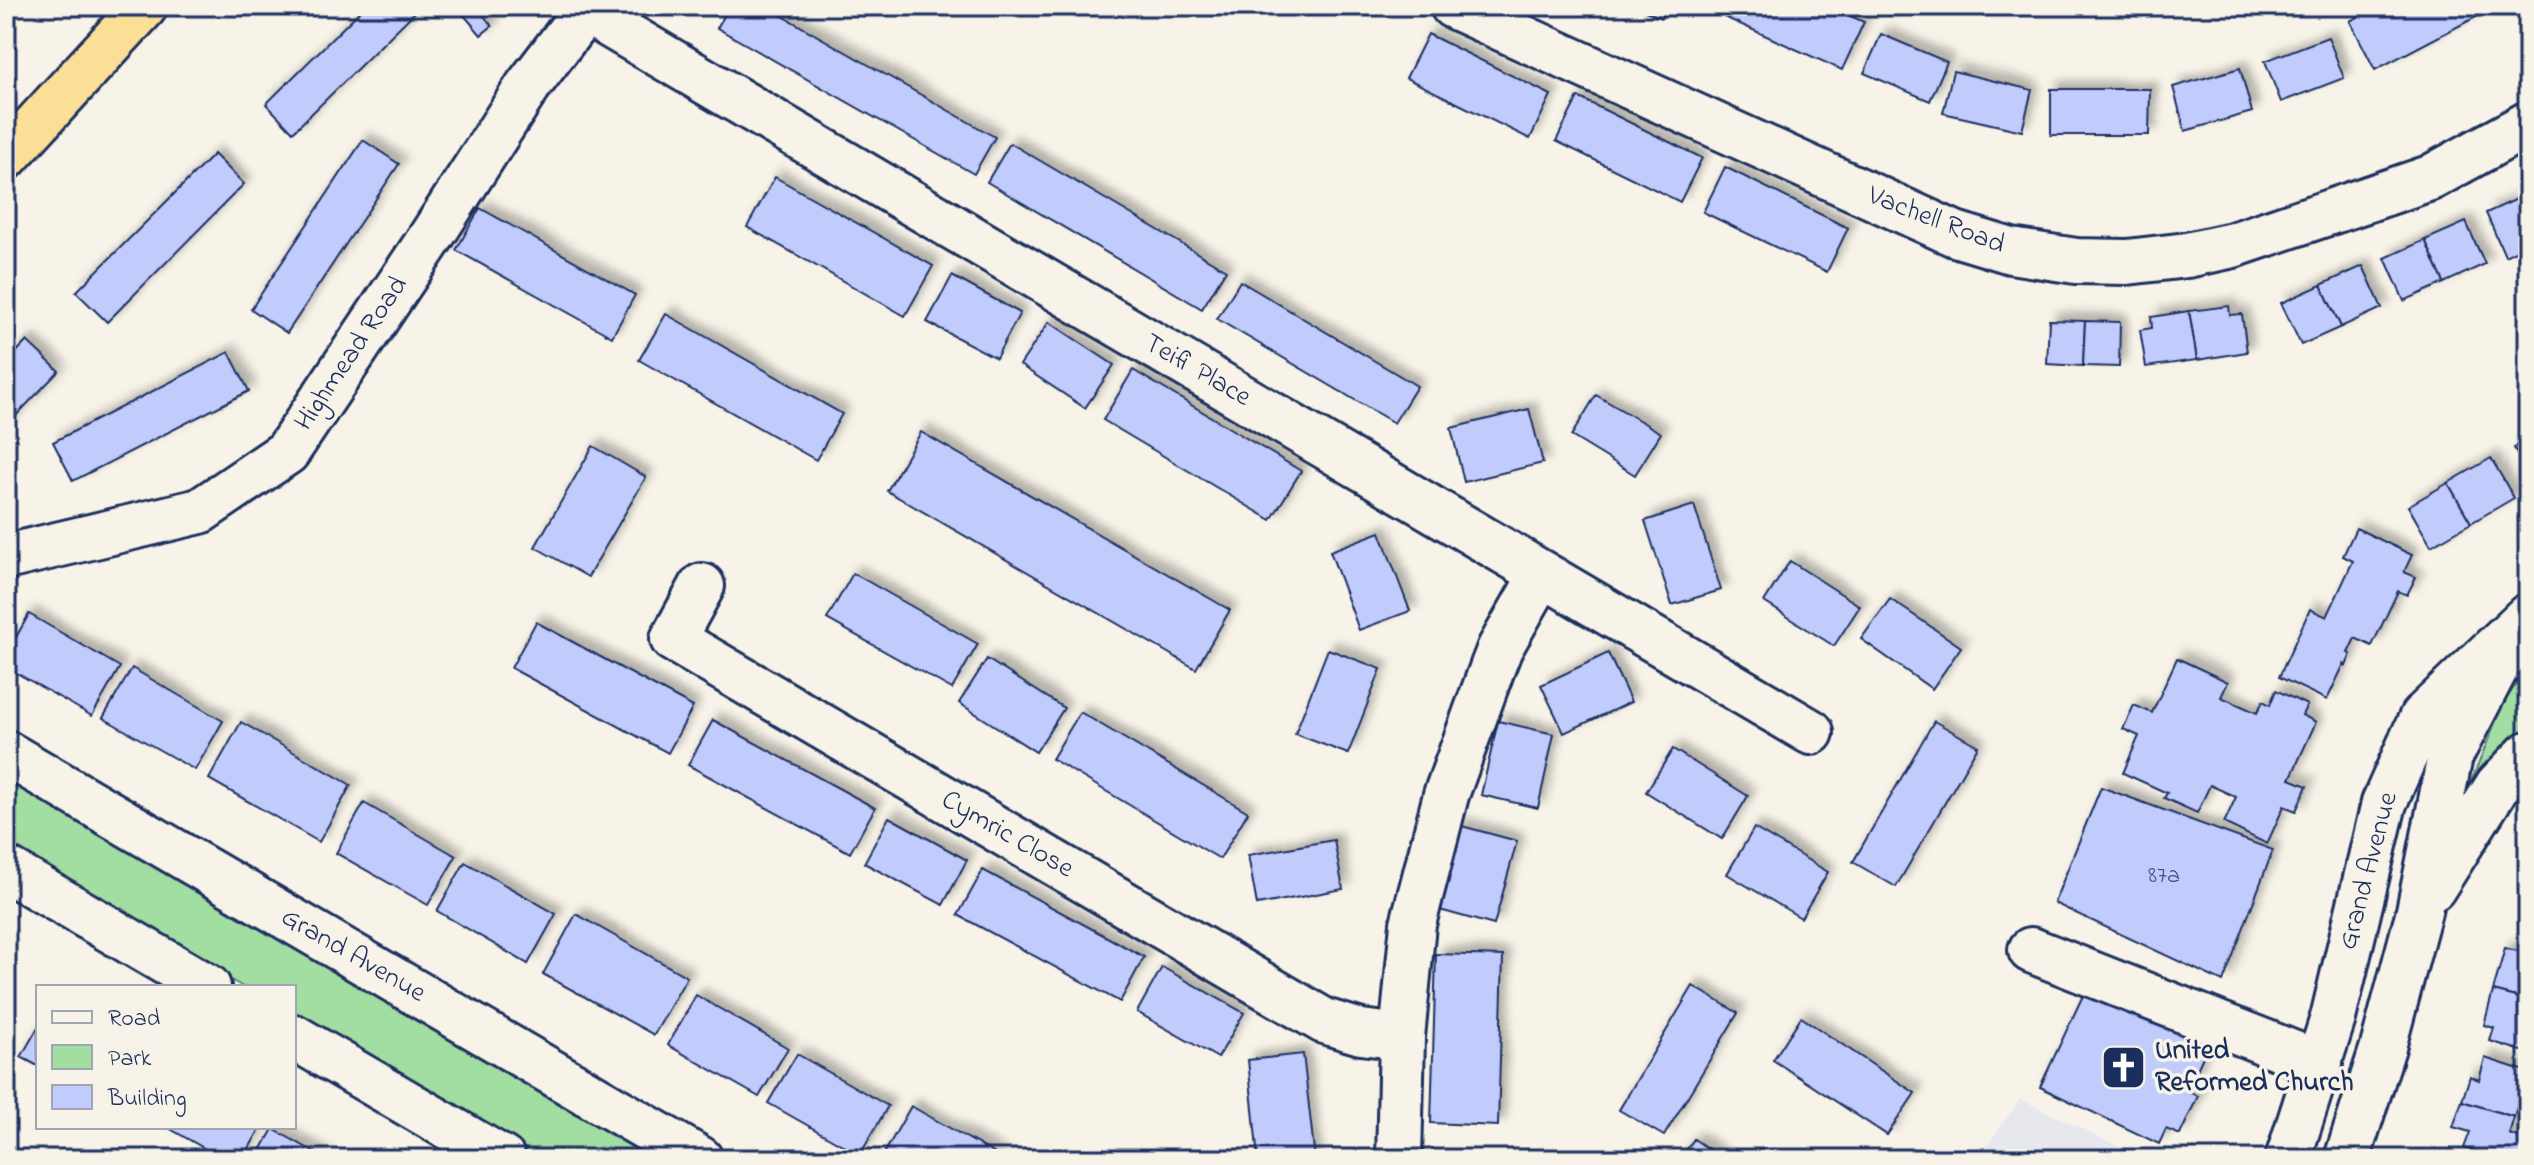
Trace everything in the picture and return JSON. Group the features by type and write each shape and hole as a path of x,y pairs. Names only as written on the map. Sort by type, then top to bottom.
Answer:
{"highway":[{"path":"6,157 145,6"}],"street":[{"name":"Vachell Road","path":"1453,6 1955,234 2011,251 2076,261 2127,262 2187,255 2233,245 2430,178 2528,124"},
{"name":"Highmead Road","path":"6,557 200,511 287,452 528,86 586,8"},
{"name":"Teifi Place","path":"586,8 1811,732"},
{"path":"1399,1159 1402,1037 1413,924 1446,795 1500,648 1542,574"},
{"name":"Cymric Close","path":"702,586 673,639 1324,1021 1361,1032 1402,1037"},
{"name":"Grand Avenue","path":"2347,1159 2383,1047 2419,911 2450,756 2524,619"},
{"name":"Grand Avenue","path":"2288,1159 2320,1064 2384,803 2399,764 2422,717 2524,619"},
{"name":"Grand Avenue","path":"6,753 700,1159"},
{"name":"Grand Avenue","path":"2419,911 2498,785 2528,754"},
{"path":"6,869 205,985"},
{"path":"2031,950 2320,1064"},
{"path":"296,1038 503,1159"}],"shaded area":[{"path":"2020,1099 2146,1159 1978,1159"}],"green space":[{"path":"2528,667 2528,727 2465,796 2503,704"},
{"path":"6,775 668,1159 537,1159 296,1018 296,985 240,985 6,848"}],"building":[{"path":"365,6 421,6 293,132 266,104"},
{"path":"476,6 492,26 481,35 458,8"},
{"path":"730,6 765,6 995,137 974,174 717,28"},
{"path":"1633,6 1667,6 1662,18"},
{"path":"1700,6 1828,6 1864,22 1842,70"},
{"path":"2379,6 2497,6 2375,70 2350,21"},
{"path":"1428,34 1551,95 1530,139 1406,78"},
{"path":"1881,34 1947,62 1930,101 1864,73"},
{"path":"2328,37 2344,78 2281,102 2265,61"},
{"path":"2240,68 2252,112 2185,131 2173,87"},
{"path":"1953,71 2032,90 2022,131 1943,113"},
{"path":"2051,89 2150,89 2149,135 2051,135"},
{"path":"1578,97 1702,158 1680,202 1556,141"},
{"path":"363,140 399,164 287,333 251,309"},
{"path":"1010,143 1226,270 1202,309 987,182"},
{"path":"214,154 244,184 107,322 76,292"},
{"path":"1725,167 1848,228 1827,272 1703,212"},
{"path":"775,177 933,266 905,316 747,227"},
{"path":"2526,195 2528,245 2505,256 2486,213"},
{"path":"480,208 635,295 612,337 456,250"},
{"path":"2466,222 2485,264 2444,283 2425,240"},
{"path":"2425,240 2444,283 2404,301 2385,258"},
{"path":"2363,266 2382,308 2341,327 2321,285"},
{"path":"952,276 1020,313 996,358 927,322"},
{"path":"1240,281 1417,386 1394,423 1217,319"},
{"path":"2321,285 2341,327 2301,345 2281,303"},
{"path":"2229,306 2230,315 2242,314 2247,352 2197,360 2189,311"},
{"path":"2189,311 2197,360 2146,367 2140,330 2152,328 2151,317"},
{"path":"666,314 842,414 816,460 639,360"},
{"path":"2049,320 2085,321 2083,366 2047,364"},
{"path":"2085,321 2120,322 2119,367 2083,366"},
{"path":"1049,322 1114,365 1085,408 1020,365"},
{"path":"27,341 59,371 6,426 6,363"},
{"path":"229,352 249,391 73,481 53,442"},
{"path":"1133,370 1301,471 1271,520 1103,420"},
{"path":"1596,395 1661,433 1635,475 1571,436"},
{"path":"1529,409 1543,463 1464,482 1451,428"},
{"path":"921,432 1230,610 1196,669 887,491"},
{"path":"2528,439 2528,472 2514,448"},
{"path":"593,446 646,477 588,577 535,547"},
{"path":"2491,458 2514,498 2471,523 2448,483"},
{"path":"2448,483 2471,523 2431,546 2408,506"},
{"path":"1694,505 1721,590 1672,605 1645,521"},
{"path":"2356,528 2412,555 2404,572 2416,577 2407,595 2398,591 2372,646 2355,638 2346,666 2344,664 2327,700 2279,677 2310,609 2327,617 2353,561 2343,556"},
{"path":"1380,532 1410,611 1359,630 1330,551"},
{"path":"1790,561 1860,606 1834,646 1764,602"},
{"path":"853,573 978,644 952,689 827,619"},
{"path":"1890,599 1961,647 1932,689 1861,639"},
{"path":"29,614 120,667 92,716 6,667 6,655"},
{"path":"536,622 693,707 668,753 511,668"},
{"path":"1328,649 1381,669 1348,754 1295,734"},
{"path":"1608,653 1631,702 1564,733 1541,685"},
{"path":"2177,658 2228,682 2221,697 2257,713 2263,701 2270,705 2276,690 2307,705 2302,715 2316,722 2290,779 2307,786 2296,811 2284,806 2267,844 2224,823 2236,797 2210,785 2197,813 2164,798 2167,793 2123,773 2139,736 2123,729 2134,705 2152,713"},
{"path":"987,659 1064,708 1036,752 959,703"},
{"path":"132,668 223,721 195,770 103,718"},
{"path":"1080,712 1248,812 1220,859 1052,759"},
{"path":"713,720 875,808 850,853 688,765"},
{"path":"1498,721 1554,734 1538,808 1481,795"},
{"path":"1934,721 1978,746 1896,887 1853,862"},
{"path":"241,722 351,785 319,842 209,779"},
{"path":"1673,749 1748,796 1722,839 1646,792"},
{"path":"2101,787 2273,850 2223,982 2054,903"},
{"path":"364,803 456,856 428,905 336,853"},
{"path":"889,817 967,860 943,905 864,863"},
{"path":"1458,825 1517,841 1494,925 1436,909"},
{"path":"1754,828 1828,872 1801,918 1727,874"},
{"path":"1334,840 1343,889 1257,905 1248,855"},
{"path":"465,862 556,914 528,964 437,911"},
{"path":"983,870 1144,957 1120,1002 958,915"},
{"path":"576,914 687,977 654,1035 543,974"},
{"path":"2523,943 2528,944 2528,1000 2493,991 2505,948 2521,952"},
{"path":"1436,954 1503,956 1498,1126 1431,1123"},
{"path":"1162,967 1244,1013 1218,1058 1137,1012"},
{"path":"1693,986 1738,1013 1664,1136 1619,1110"},
{"name":"United Reformed Church","path":"2086,989 2208,1046 2187,1091 2198,1096 2180,1135 2166,1129 2159,1144 2040,1087"},
{"path":"2493,991 2528,1000 2528,1053 2490,1041 2494,1028 2484,1025"},
{"path":"696,995 788,1048 759,1097 668,1045"},
{"path":"1801,1017 1915,1093 1887,1135 1773,1060"},
{"path":"36,1031 36,1065 21,1057"},
{"path":"797,1054 888,1106 860,1155 768,1103"},
{"path":"1303,1054 1315,1159 1258,1159 1248,1060"},
{"path":"2485,1058 2528,1072 2514,1117 2462,1101 2470,1076 2479,1080"},
{"path":"2462,1101 2514,1117 2509,1134 2528,1140 2528,1159 2499,1159 2464,1148 2470,1132 2453,1127"},
{"path":"911,1106 1004,1159 881,1159"},
{"path":"170,1129 260,1129 243,1159 223,1159"},
{"path":"273,1129 327,1159 256,1159"},
{"path":"1694,1139 1723,1159 1680,1159"}],"place":[{"name":"United Reformed Church","path":"2124,1067"}]}
